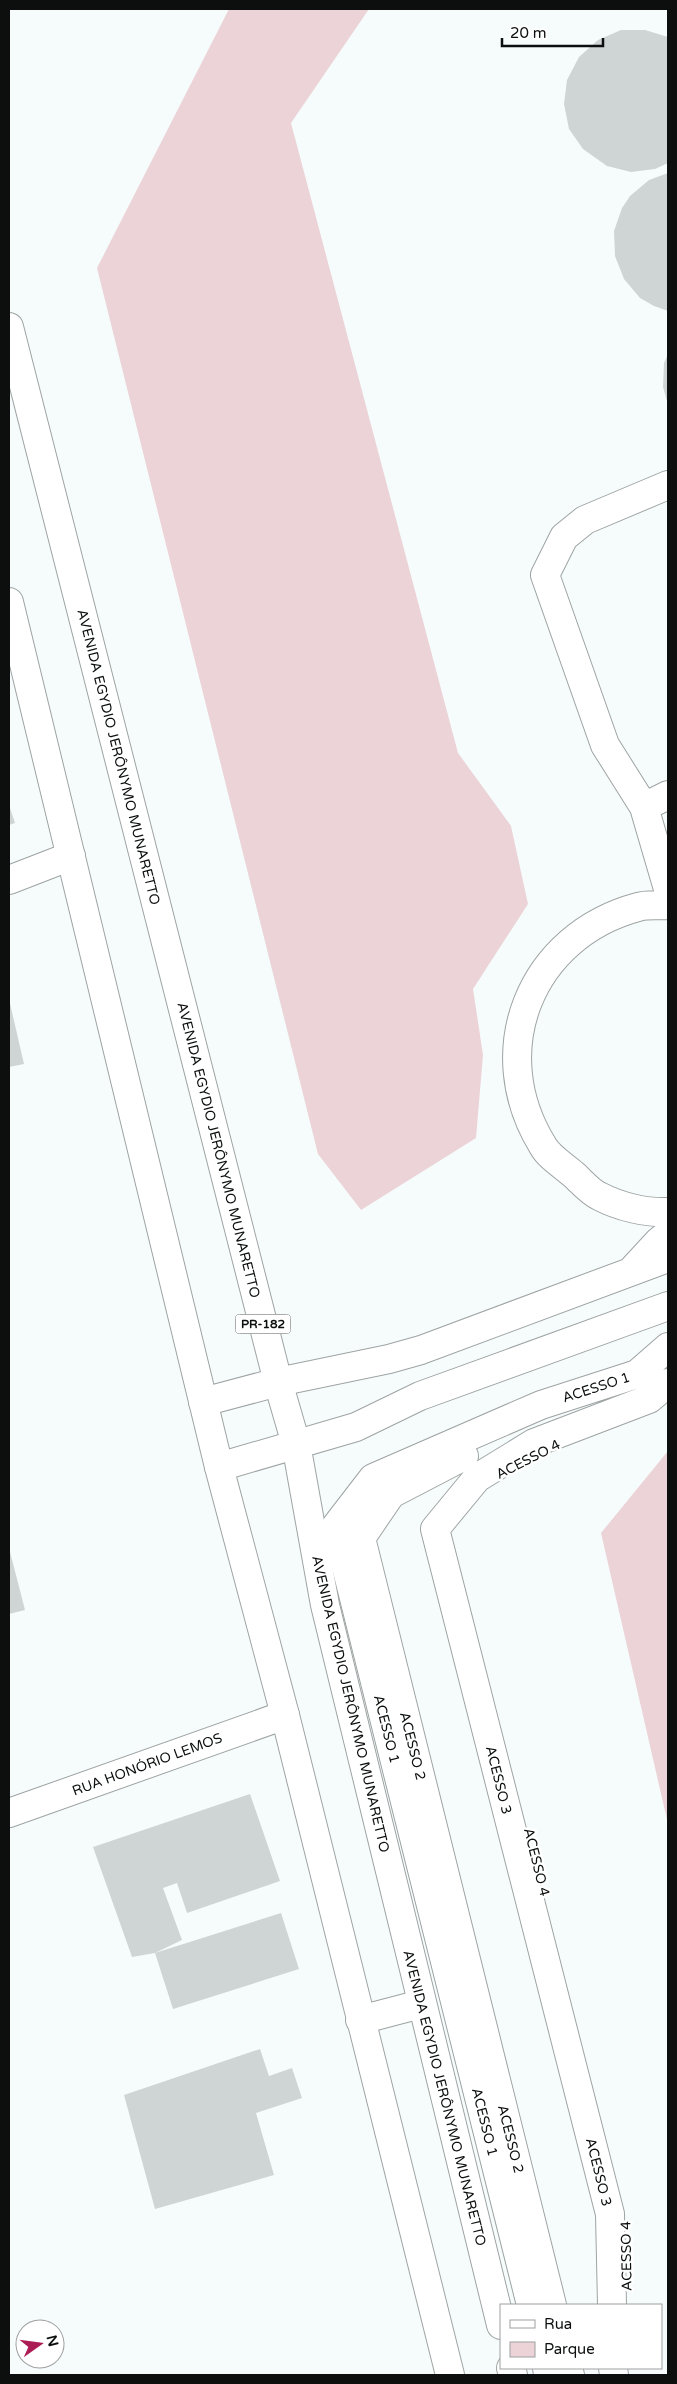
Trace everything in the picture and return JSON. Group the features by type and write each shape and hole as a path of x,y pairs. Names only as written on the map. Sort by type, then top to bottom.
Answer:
{"main road":[{"name":"AVENIDA EGYDIO JERÔNYMO MUNARETTO","path":"9,327 278,1382 296,1444 325,1605 421,2004 451,2115 500,2321"},
{"path":"668,485 585,520 564,536 545,575 605,745 656,801 668,889"},
{"path":"9,602 219,1467 285,1715 450,2375"},
{"path":"9,880 71,856"},
{"path":"668,905 639,906 589,926 549,962 530,992 517,1044 521,1098 544,1147 598,1196 649,1213 668,1212"},
{"path":"630,1272 668,1234"},
{"path":"204,1402 278,1382 389,1359 421,1350 668,1258"},
{"path":"219,1467 356,1427 420,1396 668,1306"},
{"name":"ACESSO 1","path":"531,2304 336,1526 374,1478 541,1405 637,1374 668,1347"},
{"name":"ACESSO 2","path":"552,2304 361,1538 392,1494 551,1413 642,1385 668,1364"},
{"name":"ACESSO 3","path":"612,2304 610,2214 435,1529 477,1478 534,1443 649,1399 668,1383"},
{"name":"ACESSO 4","path":"627,2304 625,2207 452,1526 486,1481 564,1441 654,1408 668,1396"},
{"name":"RUA HONÓRIO LEMOS","path":"9,1813 285,1715"},
{"path":"360,2020 421,2004"}],"green space":[{"path":"229,9 369,9 291,123 458,753 511,826 528,904 473,989 483,1055 476,1138 361,1210 318,1154 97,268"},
{"path":"668,1451 668,1824 601,1533"}],"building":[{"path":"621,30 645,30 668,37 668,163 655,169 631,172 607,166 583,149 569,129 564,104 567,80 579,57 598,40"},
{"path":"668,173 668,311 640,298 624,279 615,256 614,231 622,208 630,196 649,180"},
{"path":"668,354 668,405 663,387 664,363"},
{"path":"9,805 15,823 9,825"},
{"path":"9,999 24,1064 9,1067"},
{"path":"9,1548 25,1610 9,1614"},
{"path":"250,1794 280,1881 187,1913 177,1883 163,1888 182,1940 155,1953 132,1957 93,1847"},
{"path":"281,1913 299,1969 173,2009 155,1953"},
{"path":"260,2049 269,2076 292,2068 302,2098 256,2113 274,2175 155,2209 124,2095"}]}
